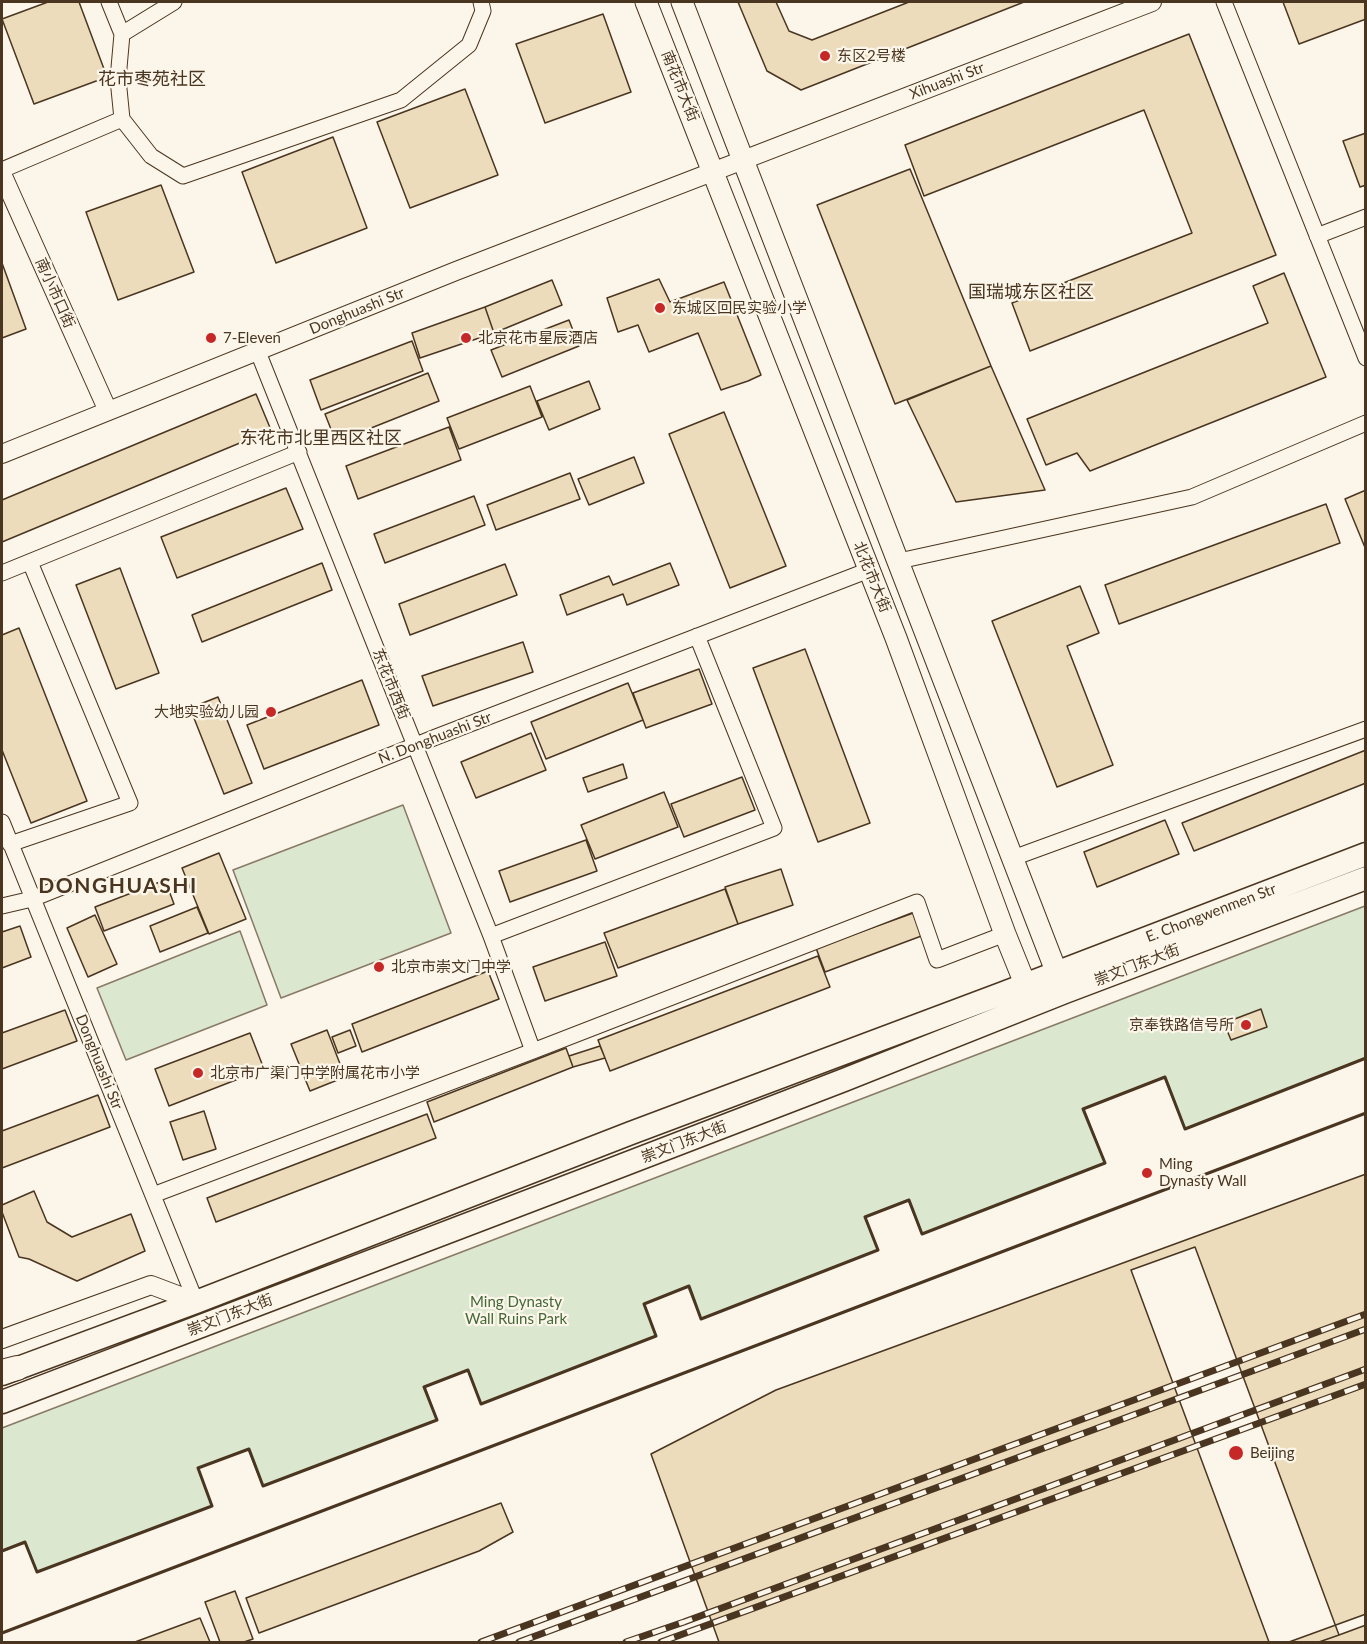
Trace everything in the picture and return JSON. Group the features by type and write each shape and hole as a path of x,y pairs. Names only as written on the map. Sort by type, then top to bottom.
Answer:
{"main road":[{"name":"南花市大街","path":"646,2 714,171"},
{"name":"南花市大街","path":"682,2 743,161"},
{"name":"北花市大街","path":"743,161 1061,982"},
{"name":"北花市大街","path":"714,171 896,638 1029,994"},
{"name":"E. Chongwenmen Str","path":"1061,982 1365,854"},
{"name":"崇文门东大街","path":"1061,982 1365,878"},
{"path":"1029,994 1061,982"},
{"name":"崇文门东大街","path":"7,1372 196,1302 642,1129 1029,994"},
{"name":"崇文门东大街","path":"2,1402 844,1080 1029,994"}],"street":[{"path":"110,2 122,34 118,79 122,119 151,156 183,176 401,100 469,45 483,11 481,2"},
{"path":"122,34 174,2"},
{"name":"Xihuashi Str","path":"714,171 1152,2"},
{"path":"1224,2 1365,358"},
{"path":"2,172 122,119"},
{"name":"Donghuashi Str","path":"2,454 456,271 714,171"},
{"name":"南小市口街","path":"2,172 108,411"},
{"path":"1317,236 1365,218"},
{"name":"东花市西街","path":"258,352 491,936 533,1051"},
{"path":"899,561 1192,497 1365,423"},
{"path":"2,573 299,452"},
{"path":"10,844 130,803 30,562"},
{"name":"N. Donghuashi Str","path":"2,906 32,899 415,745 869,570"},
{"path":"491,936 774,828 697,636"},
{"path":"1012,858 1365,729"},
{"name":"Donghuashi Str","path":"2,822 196,1302"},
{"path":"153,1195 916,902 937,960 1005,934"},
{"path":"2,1339 152,1285 196,1302"}],"green space":[{"path":"403,805 451,933 281,998 233,870"},
{"name":"Ming Dynasty Wall Ruins Park","path":"1365,906 1365,1058 1185,1129 1164,1077 1084,1109 1105,1163 922,1234 908,1200 865,1217 878,1250 701,1319 688,1287 644,1304 656,1336 481,1404 468,1370 425,1387 437,1420 263,1486 248,1449 198,1468 212,1506 37,1572 25,1543 2,1551 2,1428"},
{"path":"240,931 267,1005 126,1060 97,988"}],"building":[{"path":"48,2 79,2 107,77 34,104 2,19"},
{"name":"东区2号楼","path":"738,2 776,2 789,31 812,40 909,2 1024,2 801,90 767,71"},
{"path":"1283,2 1366,2 1366,19 1299,44"},
{"path":"603,14 631,92 545,123 516,44"},
{"path":"1189,34 1276,255 1030,351 1012,303 1192,233 1144,110 924,196 905,145"},
{"path":"465,89 498,175 410,208 377,122"},
{"path":"1366,133 1366,185 1360,187 1343,141"},
{"path":"333,137 367,228 276,263 242,172"},
{"path":"910,169 991,366 895,404 817,205"},
{"path":"161,185 194,272 118,300 86,212"},
{"path":"2,263 26,329 2,338"},
{"path":"1284,273 1326,377 1090,471 1077,453 1046,465 1027,419 1268,323 1253,286"},
{"path":"659,279 670,302 724,282 761,375 721,390 698,333 649,352 638,325 618,332 607,298"},
{"path":"552,280 562,305 494,333 485,307"},
{"path":"485,307 494,333 420,358 412,333"},
{"path":"569,320 579,346 502,377 491,350"},
{"path":"412,341 423,371 321,410 310,380"},
{"path":"991,366 1045,490 956,502 907,400"},
{"path":"428,373 439,401 336,442 325,414"},
{"path":"589,381 600,409 549,430 537,401"},
{"path":"530,386 542,417 459,449 447,418"},
{"path":"256,394 271,430 2,542 2,500"},
{"path":"724,412 786,566 730,588 669,434"},
{"path":"449,427 461,460 358,499 346,466"},
{"path":"634,457 644,483 589,505 578,479"},
{"path":"570,473 580,499 496,530 487,505"},
{"path":"286,488 303,529 177,578 161,537"},
{"path":"1366,490 1366,550 1345,499"},
{"path":"474,496 485,525 385,563 374,534"},
{"path":"1326,504 1340,543 1119,624 1105,585"},
{"path":"322,563 332,590 202,642 192,615"},
{"path":"670,563 679,585 627,605 623,594 567,615 560,595 609,576 613,585"},
{"path":"505,564 517,595 410,635 399,604"},
{"path":"120,568 159,673 116,689 76,585"},
{"path":"1080,586 1099,633 1067,646 1113,765 1057,787 992,621"},
{"path":"19,628 87,801 31,823 2,750 2,635"},
{"path":"523,642 533,672 433,706 422,676"},
{"path":"805,649 870,823 818,842 753,668"},
{"path":"699,669 712,704 646,728 633,693"},
{"path":"362,680 379,725 264,769 247,725"},
{"path":"628,683 643,720 546,759 531,722"},
{"path":"218,697 252,783 224,794 190,708"},
{"path":"531,733 546,770 476,798 461,762"},
{"path":"1366,750 1366,783 1194,851 1182,823"},
{"path":"623,764 627,778 588,792 583,778"},
{"path":"742,777 755,810 684,837 671,804"},
{"path":"664,792 678,827 595,859 581,825"},
{"path":"1165,820 1179,854 1097,887 1084,852"},
{"path":"586,840 597,871 510,902 499,871"},
{"path":"219,853 246,919 209,934 182,868"},
{"path":"781,869 793,905 738,924 725,887"},
{"path":"165,880 174,904 104,931 95,907"},
{"path":"725,889 738,924 618,968 604,933"},
{"path":"197,907 208,933 160,952 150,926"},
{"path":"916,912 924,935 825,972 816,948"},
{"path":"95,915 117,964 88,977 67,928"},
{"path":"20,926 31,957 2,968 2,932"},
{"path":"605,942 617,976 545,1001 533,967"},
{"path":"818,956 830,987 610,1071 598,1040"},
{"path":"488,971 499,999 362,1052 352,1024"},
{"name":"京奉铁路信号所","path":"1261,1009 1267,1027 1231,1040 1224,1023"},
{"path":"65,1010 77,1041 2,1069 2,1033"},
{"path":"327,1030 345,1077 310,1091 291,1044"},
{"path":"350,1030 356,1046 338,1053 332,1037"},
{"path":"250,1033 264,1069 169,1106 155,1069"},
{"path":"600,1046 605,1058 573,1067 569,1056"},
{"path":"566,1048 573,1067 434,1122 427,1102"},
{"path":"98,1095 110,1127 2,1168 2,1131"},
{"path":"204,1111 216,1149 183,1160 170,1122"},
{"path":"427,1114 436,1138 216,1222 207,1198"},
{"path":"1366,1174 1366,1614 1289,1642 719,1642 651,1454 776,1390"},
{"path":"34,1191 47,1222 72,1237 131,1214 145,1251 77,1281 29,1259 19,1257 2,1212 2,1205"},
{"path":"1195,1247 1339,1635 1319,1642 1269,1642 1131,1270"},
{"path":"501,1503 513,1532 479,1551 259,1633 246,1598"},
{"path":"235,1591 253,1639 244,1642 220,1642 205,1602"},
{"path":"200,1618 210,1642 135,1642"},
{"path":"1366,1625 1366,1642 1319,1642 1339,1635"}],"railway":[{"path":"481,1642 1366,1314"},
{"path":"519,1642 1366,1329"},
{"path":"626,1642 1366,1369"},
{"path":"661,1642 1366,1384"}],"wall":[{"path":"2,1551 25,1542 37,1572 212,1506 198,1468 249,1449 263,1486 437,1420 424,1387 468,1370 481,1404 656,1336 644,1304 689,1286 701,1319 878,1250 865,1217 909,1200 922,1234 1105,1163 1083,1109 1165,1077 1185,1129 1366,1058"},
{"path":"2,1633 1366,1113"}],"place":[{"name":"东区2号楼","path":"825,56"},
{"name":"东城区回民实验小学","path":"660,308"},
{"name":"7-Eleven","path":"211,338"},
{"name":"北京花市星辰酒店","path":"466,338"},
{"name":"大地实验幼儿园","path":"271,712"},
{"name":"北京市崇文门中学","path":"379,967"},
{"name":"京奉铁路信号所","path":"1246,1025"},
{"name":"北京市广渠门中学附属花市小学","path":"198,1073"},
{"name":"Ming Dynasty Wall","path":"1147,1173"},
{"name":"Beijing","path":"1236,1453"}],"district":[{"name":"花市枣苑社区","path":"152,79"},
{"name":"国瑞城东区社区","path":"1031,292"},
{"name":"东花市北里西区社区","path":"321,438"},
{"name":"DONGHUASHI","path":"118,886"}]}
